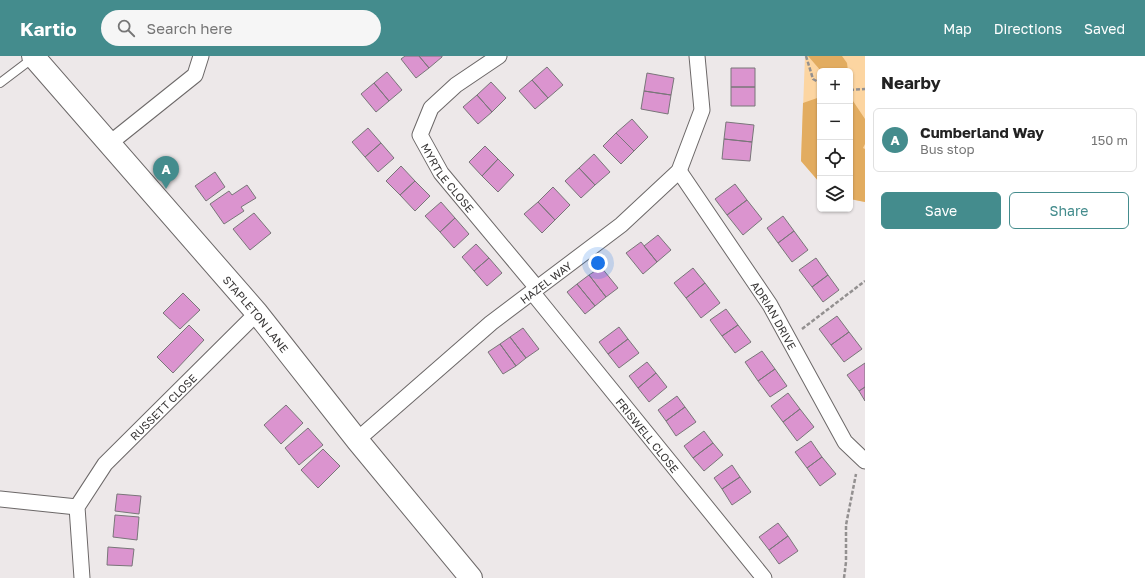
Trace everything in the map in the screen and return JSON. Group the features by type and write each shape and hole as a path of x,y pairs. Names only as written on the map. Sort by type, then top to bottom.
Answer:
{"street":[{"path":"110,143 195,75 201,56"},
{"name":"MYRTLE CLOSE","path":"499,56 456,86 430,108 420,135 441,173 535,290"},
{"name":"HAZEL WAY","path":"357,440 491,323 621,225 679,171 702,110 697,56"},
{"name":"STAPLETON LANE","path":"33,57 257,312 357,440 471,578"},
{"name":"ADRIAN DRIVE","path":"679,171 770,304 846,442 862,459"},
{"name":"FRISWELL CLOSE","path":"535,290 764,578"},
{"name":"RUSSETT CLOSE","path":"77,507 105,464 257,312"},
{"path":"0,499 77,507 82,578"}],"lane":[{"path":"0,83 33,57"}],"path":[{"path":"806,56 813,79 817,81"},
{"path":"853,90 865,89"},
{"path":"789,338 865,281"},
{"path":"844,578 846,562 846,526 862,459"}],"shaded area":[{"path":"805,56 865,56 865,202 853,200 853,68 817,68 817,180 801,161"},
{"path":"808,56 842,56 847,63 848,68 818,68"},
{"path":"817,98 817,180 801,161 803,103"},
{"path":"853,101 865,119 865,144 863,148 865,149 865,202 853,200"}],"building":[{"path":"405,56 419,56 429,68 416,78 401,59"},
{"path":"419,56 442,56 442,57 429,68"},
{"path":"547,67 563,85 548,98 532,80"},
{"path":"731,68 755,68 755,87 731,87"},
{"path":"387,72 402,90 389,101 374,83"},
{"path":"647,73 674,78 671,95 644,91"},
{"path":"532,80 548,98 535,109 519,91"},
{"path":"491,82 506,98 492,112 477,95"},
{"path":"374,83 389,101 376,112 361,94"},
{"path":"731,87 755,87 755,106 731,106"},
{"path":"644,91 671,95 668,114 641,109"},
{"path":"477,95 492,112 478,124 463,107"},
{"path":"632,119 648,137 634,151 616,133"},
{"path":"726,122 754,125 752,142 724,139"},
{"path":"368,128 381,143 365,157 352,142"},
{"path":"616,133 634,151 621,164 603,146"},
{"path":"724,139 752,142 750,161 722,159"},
{"path":"381,143 394,158 378,172 365,157"},
{"path":"485,146 498,159 482,176 469,162"},
{"path":"594,154 610,172 595,185 579,168"},
{"path":"498,159 514,175 498,192 482,176"},
{"path":"401,166 415,181 400,195 386,181"},
{"path":"579,168 595,185 581,198 565,181"},
{"path":"215,172 225,187 206,201 195,186"},
{"path":"415,181 430,196 415,211 400,195"},
{"path":"735,184 747,200 727,215 715,199"},
{"path":"247,185 256,198 241,207 244,211 224,224 210,204 229,191 232,195"},
{"path":"553,187 570,205 555,220 538,202"},
{"path":"747,200 762,219 743,235 727,215"},
{"path":"441,202 455,218 440,232 425,216"},
{"path":"538,202 555,220 542,233 524,214"},
{"path":"254,213 271,233 250,250 233,229"},
{"path":"783,216 794,231 778,243 767,228"},
{"path":"455,218 469,234 454,248 440,232"},
{"path":"794,231 808,250 792,262 778,243"},
{"path":"658,235 671,250 657,262 644,246"},
{"path":"641,242 657,262 643,274 626,253"},
{"path":"476,244 489,258 474,271 462,257"},
{"path":"489,258 502,273 487,286 474,271"},
{"path":"816,258 828,275 812,287 799,270"},
{"path":"601,267 618,288 606,297 589,275"},
{"path":"693,268 705,283 686,298 674,283"},
{"path":"589,275 606,297 595,306 577,284"},
{"path":"828,275 839,290 823,302 812,287"},
{"path":"705,283 720,303 701,318 686,298"},
{"path":"577,284 595,306 585,314 567,292"},
{"path":"183,293 200,310 180,329 163,313"},
{"path":"726,309 738,325 722,336 710,320"},
{"path":"837,316 849,332 831,345 819,329"},
{"path":"189,325 204,340 173,373 157,357"},
{"path":"738,325 751,342 735,353 722,336"},
{"path":"619,327 628,339 608,354 599,342"},
{"path":"523,328 539,349 526,358 510,337"},
{"path":"849,332 862,349 844,362 831,345"},
{"path":"510,337 526,358 516,366 500,344"},
{"path":"628,339 639,353 619,368 608,354"},
{"path":"500,344 516,366 503,374 488,352"},
{"path":"762,351 775,369 758,381 745,362"},
{"path":"647,362 656,373 638,388 629,376"},
{"path":"865,363 865,387 859,391 847,375"},
{"path":"775,369 787,386 770,397 758,381"},
{"path":"656,373 667,387 649,402 638,388"},
{"path":"865,387 865,401 859,391"},
{"path":"788,393 800,409 783,422 771,406"},
{"path":"677,396 685,407 666,421 658,410"},
{"path":"286,405 303,423 281,444 264,425"},
{"path":"685,407 696,422 676,436 666,421"},
{"path":"800,409 814,427 797,441 783,422"},
{"path":"308,428 323,445 299,465 285,448"},
{"path":"704,431 713,443 693,458 684,446"},
{"path":"811,441 822,457 807,468 795,452"},
{"path":"713,443 723,455 704,471 693,458"},
{"path":"323,449 340,466 318,488 301,470"},
{"path":"822,457 836,474 820,486 807,468"},
{"path":"732,465 740,477 722,489 714,478"},
{"path":"740,477 751,492 732,505 722,489"},
{"path":"117,494 141,496 139,514 115,511"},
{"path":"115,515 139,517 137,540 113,537"},
{"path":"778,523 788,536 769,550 759,537"},
{"path":"788,536 798,551 779,564 769,550"},
{"path":"108,547 134,549 132,566 107,565"}],"place":[{"name":"Cumberland Way","path":"166,189"}]}
